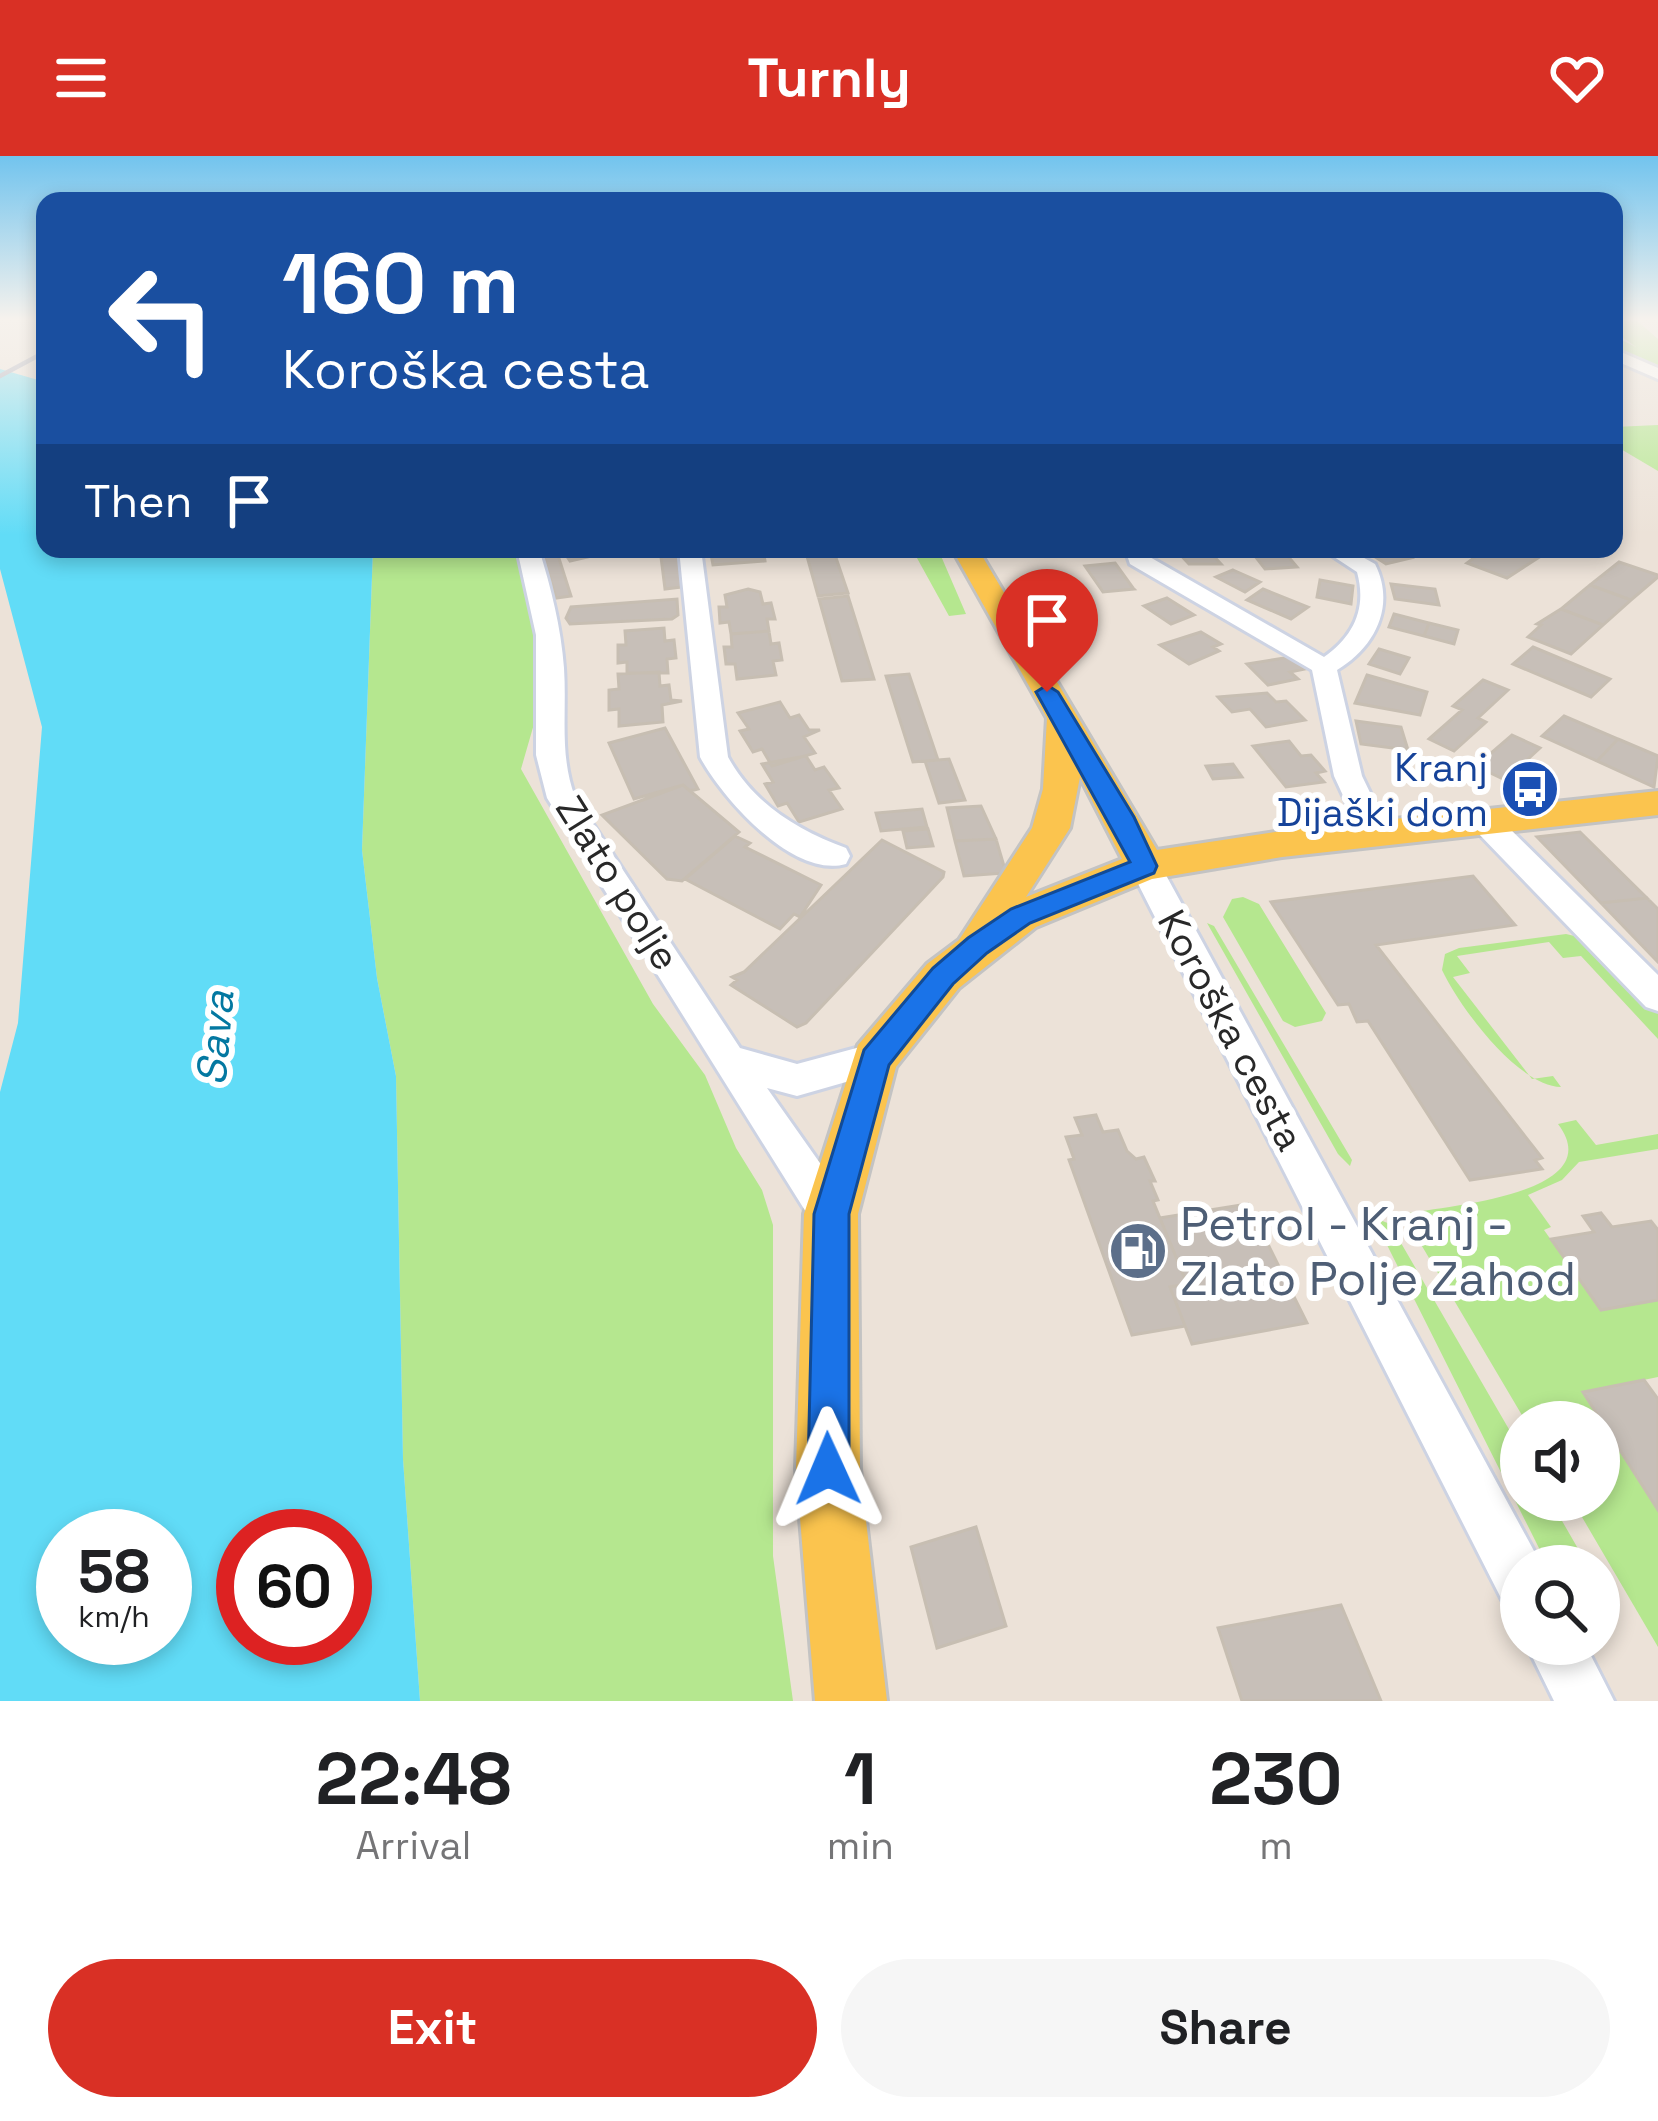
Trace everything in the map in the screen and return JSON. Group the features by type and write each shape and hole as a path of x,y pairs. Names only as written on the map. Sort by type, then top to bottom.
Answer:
{"main road":[{"name":"Koroška cesta","path":"970,558 1144,866"},
{"path":"977,946 993,907 1040,847 1056,815 1063,718"},
{"path":"850,1701 828,1469 832,1214 875,1059 943,976 1021,916 1144,866 1282,844 1488,825 1658,802"}],"street":[{"name":"Zlato polje","path":"531,558 543,596 552,687 545,760 561,798 775,1135 832,1214"},
{"path":"691,558 714,758 724,779 770,824 835,856"},
{"path":"1138,558 1324,667 1344,764 1358,807 1376,836"},
{"path":"1324,667 1350,654 1374,605 1367,569 1348,558"},
{"path":"1488,825 1658,997"},
{"name":"Koroška cesta","path":"1144,866 1502,1545"},
{"path":"732,1062 797,1080 875,1059"},
{"path":"1566,1665 1585,1701"}],"green space":[{"path":"1658,425 1658,471 1623,450 1623,427"},
{"path":"373,558 518,558 538,652 536,717 521,769 653,1004 705,1075 736,1148 762,1190 773,1225 773,1556 793,1701 420,1701 403,1459 396,1076 377,978 362,850"},
{"path":"917,558 942,558 966,614 949,616"},
{"path":"1243,897 1259,904 1326,1013 1322,1021 1295,1027 1283,1021 1223,917 1232,899"},
{"path":"1207,923 1214,926 1352,1160 1350,1166 1338,1154"},
{"path":"1566,934 1583,938 1658,1007 1658,1039 1581,956 1563,958 1549,942 1457,956 1470,973 1453,977 1529,1075 1492,1042 1462,1004 1442,970 1445,954 1459,948"},
{"path":"1553,1076 1561,1087 1544,1083 1536,1078"},
{"path":"1576,1120 1596,1145 1658,1134 1658,1149 1579,1162 1562,1180 1528,1195 1551,1227 1544,1230 1601,1310 1658,1300 1658,1377 1585,1392 1591,1401 1514,1401 1403,1214 1485,1200 1544,1181 1562,1166 1568,1148 1558,1124"},
{"path":"1380,1220 1390,1224 1500,1414 1500,1470 1382,1235"},
{"path":"1620,1449 1658,1510 1658,1647 1620,1582 1620,1545 1598,1545 1584,1521 1620,1521"},
{"path":"1525,1521 1562,1521 1576,1545 1537,1545"}],"water":[{"name":"Sava","path":"0,390 36,390 36,558 373,558 362,850 377,978 396,1076 403,1459 420,1701 0,1701 0,1092 18,1023 42,727 0,569"}],"building":[{"path":"544,558 559,558 571,596 556,598"},
{"path":"661,558 678,558 682,587 665,589"},
{"path":"712,558 765,561 713,565"},
{"path":"807,558 836,558 848,593 818,596"},
{"path":"1183,558 1215,558 1221,564 1189,564"},
{"path":"1257,558 1289,558 1297,567 1265,569"},
{"path":"1377,558 1411,558 1386,564"},
{"path":"1474,558 1538,558 1507,578 1467,563"},
{"path":"1619,562 1658,577 1631,600 1590,585"},
{"path":"1115,563 1134,589 1103,592 1085,566"},
{"path":"1233,570 1260,582 1245,592 1216,577"},
{"path":"1320,580 1353,586 1351,604 1317,597"},
{"path":"1391,584 1435,589 1439,605 1395,599"},
{"path":"1590,585 1631,600 1603,625 1561,609"},
{"path":"748,589 760,592 763,604 771,603 775,619 767,619 769,631 731,634 729,622 720,623 719,607 727,607 725,595"},
{"path":"1263,589 1308,607 1291,619 1247,600"},
{"path":"848,596 874,679 842,681 819,599"},
{"path":"1167,598 1194,615 1171,624 1144,606"},
{"path":"677,599 678,615 672,619 570,624 566,618 571,607"},
{"path":"1561,609 1603,625 1571,654 1528,637 1541,625 1537,624"},
{"path":"1394,614 1429,623 1424,636 1389,627"},
{"path":"1429,623 1458,630 1454,644 1424,636"},
{"path":"664,628 665,641 674,640 676,658 667,659 668,673 627,673 627,662 618,663 618,645 626,645 625,631"},
{"path":"769,631 771,644 779,643 782,660 773,661 776,675 737,679 735,664 726,664 724,647 732,647 731,634"},
{"path":"1201,632 1221,644 1213,647 1219,651 1189,664 1160,645"},
{"path":"1533,647 1610,679 1591,697 1513,664"},
{"path":"1379,649 1409,658 1400,674 1369,664"},
{"path":"1290,657 1305,669 1290,672 1298,679 1268,685 1247,664"},
{"path":"659,672 660,686 669,685 671,700 682,701 662,705 663,722 619,726 619,709 609,710 609,690 619,689 618,674"},
{"path":"909,674 938,760 913,762 886,676"},
{"path":"1367,675 1427,692 1420,715 1355,703"},
{"path":"1483,680 1508,690 1478,718 1486,722 1454,751 1429,739 1462,710 1453,706"},
{"path":"1267,693 1276,702 1286,701 1305,720 1266,727 1250,709 1232,712 1218,697"},
{"path":"780,702 790,718 799,715 809,730 820,730 804,737 815,753 772,766 762,749 753,752 740,731 749,729 738,713"},
{"path":"1564,716 1618,739 1597,761 1542,736"},
{"path":"1356,721 1401,727 1408,750 1361,744"},
{"path":"665,728 698,789 690,791 683,785 634,799 609,743"},
{"path":"1512,735 1540,748 1505,780 1476,766"},
{"path":"1618,739 1658,756 1654,787 1597,761"},
{"path":"1289,741 1301,756 1311,755 1325,771 1316,773 1324,782 1286,787 1253,746"},
{"path":"806,756 815,770 824,767 839,788 829,790 842,809 799,822 787,803 778,806 765,784 773,782 762,764"},
{"path":"949,759 965,800 939,803 925,761"},
{"path":"1233,764 1242,777 1213,779 1206,766"},
{"path":"683,785 739,832 682,881 667,879 602,815"},
{"path":"981,806 996,839 955,841 947,808"},
{"path":"922,809 927,827 881,831 876,813"},
{"path":"928,829 933,846 907,848 903,831"},
{"path":"1580,832 1647,898 1601,903 1537,837"},
{"path":"735,836 750,843 745,847 821,885 800,917 794,914 780,929 685,879"},
{"path":"996,839 1006,873 964,876 955,841"},
{"path":"882,840 944,872 943,877 806,1023 797,1027 731,985 737,980 732,977 744,972"},
{"path":"1473,876 1515,925 1376,945 1542,1158 1535,1160 1542,1169 1470,1180 1368,1021 1357,1022 1349,1004 1338,1005 1271,902"},
{"path":"1647,898 1658,909 1658,962 1601,903"},
{"name":"Petrol - Kranj - Zlato Polje Zahod","path":"1096,1115 1103,1132 1118,1130 1127,1151 1136,1159 1144,1157 1155,1181 1150,1181 1158,1200 1153,1201 1187,1284 1170,1287 1185,1326 1132,1335 1069,1160 1074,1159 1066,1137 1082,1135 1075,1118"},
{"path":"1248,1204 1307,1323 1192,1344 1170,1287 1187,1284 1160,1218"},
{"path":"1601,1213 1612,1227 1651,1221 1658,1230 1658,1300 1601,1310 1551,1239 1594,1232 1583,1216"},
{"path":"1644,1380 1658,1399 1658,1510 1620,1450 1620,1401 1589,1401 1583,1392"},
{"path":"976,1527 1006,1626 937,1648 911,1547"},
{"path":"1341,1605 1381,1701 1242,1701 1218,1628"}],"place":[{"name":"Kranj Dijaški dom","path":"1530,789"},
{"name":"Petrol - Kranj - Zlato Polje Zahod","path":"1138,1251"}],"route":[{"path":"828,1469 826,1311 832,1214 875,1059 943,976 977,946 1021,916 1144,866 1122,817 1047,692"}]}
